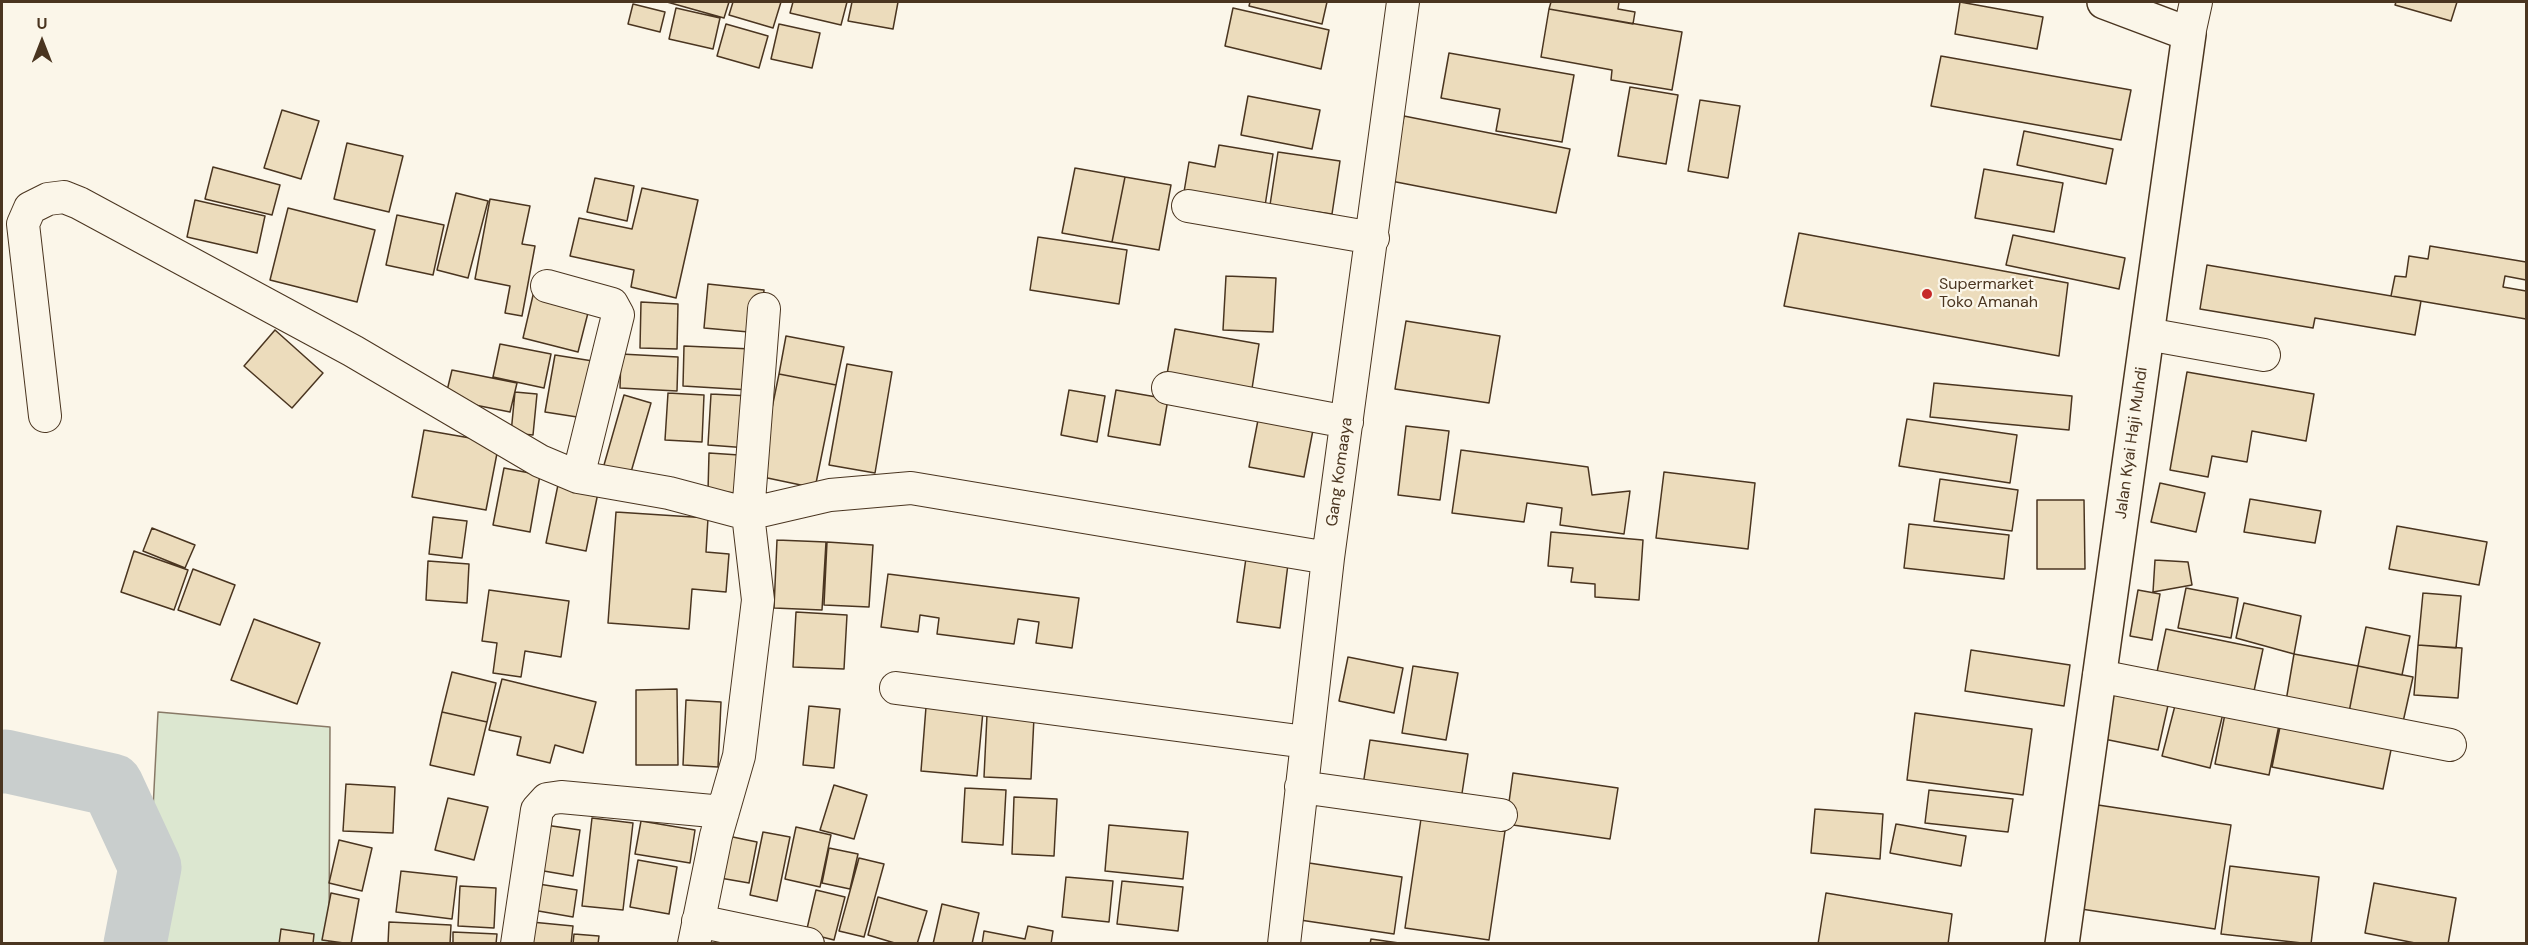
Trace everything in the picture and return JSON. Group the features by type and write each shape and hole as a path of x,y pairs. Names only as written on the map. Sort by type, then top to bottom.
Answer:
{"street":[{"name":"Gang Komaaya","path":"1284,944 1328,558 1373,238 1403,2"},
{"path":"2104,2 2189,34 2196,2"},
{"name":"Jalan Kyai Haji Muhdi","path":"2062,944 2189,34"},
{"path":"45,416 23,224 30,208 48,199 64,197 80,203 258,298 540,461 579,477 669,493 748,514 830,495 911,488 1328,558"},
{"path":"1188,206 1373,238"},
{"path":"547,286 612,304 618,315 579,477"},
{"path":"764,309 748,514 758,600 740,756 716,836 696,932 808,944"},
{"path":"2147,334 2264,355"},
{"path":"1168,388 1347,422"},
{"path":"2099,676 2450,745"},
{"path":"896,688 1306,742"},
{"path":"1301,787 1501,815"},
{"path":"517,944 537,810 547,799 561,797 723,812"}],"green space":[{"path":"158,712 330,727 329,943 160,943 150,867"}],"building":[{"path":"667,2 729,2 724,18"},
{"path":"733,2 781,2 773,28 729,15"},
{"path":"793,2 847,2 841,25 790,13"},
{"path":"852,2 898,2 893,29 848,21"},
{"path":"1250,2 1327,2 1322,24 1249,6"},
{"path":"1551,2 1619,2 1618,9 1635,12 1633,24 1549,9"},
{"path":"1960,2 2043,17 2037,49 1955,34"},
{"path":"2396,2 2457,2 2451,21 2395,5"},
{"path":"633,4 665,12 660,32 628,24"},
{"path":"676,8 720,18 713,49 669,39"},
{"path":"1233,8 1329,30 1321,69 1225,46"},
{"path":"1549,9 1682,32 1672,90 1611,80 1612,70 1541,57"},
{"path":"726,24 768,36 759,68 717,56"},
{"path":"779,24 820,33 812,68 771,59"},
{"path":"1449,53 1574,75 1562,142 1496,131 1500,109 1441,98"},
{"path":"1941,56 2131,90 2121,140 1931,106"},
{"path":"1630,87 1678,95 1666,164 1618,156"},
{"path":"1248,96 1320,110 1312,149 1241,135"},
{"path":"1700,100 1740,106 1728,178 1688,171"},
{"path":"282,110 319,121 301,179 264,168"},
{"path":"1404,116 1570,149 1556,213 1391,181"},
{"path":"2024,131 2113,149 2106,184 2017,165"},
{"path":"347,143 403,156 389,212 334,199"},
{"path":"1219,145 1273,154 1265,206 1184,192 1189,162 1215,167"},
{"path":"1278,152 1340,161 1332,214 1270,205"},
{"path":"213,167 280,185 272,215 205,199"},
{"path":"1075,168 1125,177 1112,242 1062,233"},
{"path":"1984,169 2063,183 2054,232 1975,218"},
{"path":"1125,177 1171,185 1159,250 1112,242"},
{"path":"595,178 634,186 627,221 587,212"},
{"path":"642,188 698,200 676,298 631,287 634,270 570,256 579,218 632,229"},
{"path":"456,193 488,201 468,278 437,270"},
{"path":"490,199 530,206 522,244 535,246 522,316 505,313 510,286 475,279"},
{"path":"195,200 265,216 257,253 187,237"},
{"path":"288,208 375,230 357,302 270,280"},
{"path":"397,215 444,225 433,275 386,265"},
{"name":"Supermarket Toko Amanah","path":"1799,233 2068,283 2059,356 1784,306"},
{"path":"2013,235 2125,258 2119,289 2006,265"},
{"path":"1038,237 1127,250 1119,304 1030,290"},
{"path":"2430,246 2526,262 2526,280 2505,276 2503,287 2526,291 2526,319 2391,296 2395,276 2406,277 2409,256 2428,259"},
{"path":"2207,265 2421,301 2415,335 2315,318 2313,328 2200,309"},
{"path":"1226,276 1276,278 1273,332 1223,330"},
{"path":"708,284 764,290 760,333 704,328"},
{"path":"534,291 590,305 578,352 523,338"},
{"path":"641,302 678,304 677,349 640,348"},
{"path":"1406,321 1500,336 1489,403 1395,389"},
{"path":"1175,329 1259,344 1251,395 1166,380"},
{"path":"275,330 323,373 292,408 244,366"},
{"path":"786,336 844,347 836,385 779,374"},
{"path":"500,344 551,354 544,388 493,377"},
{"path":"684,346 752,349 750,390 683,386"},
{"path":"621,354 678,357 677,391 620,388"},
{"path":"555,355 599,362 590,419 545,412"},
{"path":"847,364 892,372 875,473 829,465"},
{"path":"452,370 517,383 510,412 445,399"},
{"path":"2187,372 2314,394 2306,441 2252,431 2247,462 2212,456 2208,477 2170,470"},
{"path":"779,374 836,385 815,488 758,476"},
{"path":"1934,383 2072,396 2069,430 1930,417"},
{"path":"1069,390 1105,396 1097,442 1061,435"},
{"path":"1116,390 1168,399 1160,445 1108,436"},
{"path":"515,392 537,394 533,435 511,433"},
{"path":"668,393 704,395 702,442 665,440"},
{"path":"711,394 750,396 748,448 708,445"},
{"path":"624,395 651,403 629,479 602,472"},
{"path":"1907,419 2017,435 2010,483 1899,466"},
{"path":"1258,420 1313,430 1304,477 1249,467"},
{"path":"1406,426 1449,431 1440,500 1398,495"},
{"path":"424,430 499,443 486,510 412,497"},
{"path":"1461,450 1588,467 1592,495 1630,491 1624,534 1560,525 1562,508 1527,503 1524,522 1452,513"},
{"path":"709,453 739,455 737,493 708,491"},
{"path":"504,468 540,475 530,532 493,525"},
{"path":"1664,472 1755,483 1748,549 1656,538"},
{"path":"1940,479 2018,490 2012,531 1934,521"},
{"path":"559,480 599,488 586,551 546,543"},
{"path":"2160,483 2205,493 2196,532 2151,522"},
{"path":"2250,499 2321,511 2315,543 2244,532"},
{"path":"2037,500 2084,500 2085,569 2037,569"},
{"path":"616,512 708,518 706,552 729,554 726,592 692,589 689,629 608,623"},
{"path":"433,517 467,521 462,558 429,554"},
{"path":"1909,524 2009,535 2004,579 1904,568"},
{"path":"2397,526 2487,542 2479,585 2389,569"},
{"path":"152,528 195,545 185,568 143,551"},
{"path":"1551,532 1643,540 1639,600 1595,597 1595,584 1571,582 1573,568 1548,566"},
{"path":"777,540 826,542 822,610 774,608"},
{"path":"827,542 873,545 869,607 824,605"},
{"path":"134,551 188,570 174,610 121,592"},
{"path":"1246,558 1288,564 1280,628 1237,622"},
{"path":"2155,560 2188,562 2192,585 2153,592"},
{"path":"428,561 469,564 467,603 426,600"},
{"path":"193,569 235,585 220,625 178,610"},
{"path":"888,574 1079,598 1072,648 1036,643 1039,622 1018,619 1014,644 937,634 939,618 920,615 918,632 881,627"},
{"path":"2186,588 2238,598 2231,638 2178,628"},
{"path":"489,590 569,601 561,657 525,651 521,677 493,673 497,643 482,641"},
{"path":"2138,590 2160,594 2152,640 2130,636"},
{"path":"2423,593 2461,596 2456,648 2418,645"},
{"path":"2244,603 2301,616 2294,654 2236,638"},
{"path":"796,612 847,615 844,669 793,667"},
{"path":"254,619 320,643 297,704 231,680"},
{"path":"2366,627 2410,636 2402,675 2358,666"},
{"path":"2166,629 2263,649 2254,691 2157,672"},
{"path":"2418,645 2462,648 2458,698 2414,695"},
{"path":"1971,650 2070,665 2064,706 1965,691"},
{"path":"2294,654 2358,666 2349,712 2286,701"},
{"path":"1348,657 1403,668 1394,713 1339,701"},
{"path":"1413,666 1458,673 1446,740 1402,733"},
{"path":"2358,666 2413,677 2403,722 2349,712"},
{"path":"452,672 496,683 487,722 442,712"},
{"path":"502,679 596,702 583,753 555,745 550,763 517,755 521,737 489,730"},
{"path":"2116,681 2171,692 2158,750 2104,739"},
{"path":"677,689 678,765 636,765 636,690"},
{"path":"2178,694 2225,705 2210,768 2162,756"},
{"path":"686,700 721,702 718,767 683,765"},
{"path":"2227,704 2281,715 2269,775 2215,764"},
{"path":"809,706 840,709 834,768 803,765"},
{"path":"926,707 983,711 977,776 921,771"},
{"path":"442,712 487,722 474,775 430,765"},
{"path":"1915,713 2032,729 2023,795 1907,780"},
{"path":"987,715 1034,717 1031,779 984,777"},
{"path":"2281,722 2392,745 2383,789 2272,767"},
{"path":"1370,740 1468,754 1461,800 1363,785"},
{"path":"1513,773 1618,788 1610,839 1506,824"},
{"path":"346,784 395,787 393,833 343,831"},
{"path":"834,785 867,795 854,839 820,830"},
{"path":"965,788 1006,790 1003,845 962,842"},
{"path":"1929,790 2013,799 2008,832 1925,823"},
{"path":"1014,797 1057,799 1054,856 1012,854"},
{"path":"448,798 488,807 474,860 435,850"},
{"path":"2098,805 2231,825 2215,929 2081,909"},
{"path":"1815,809 1883,814 1880,859 1811,853"},
{"path":"1422,812 1506,824 1489,940 1405,928"},
{"path":"592,818 633,823 623,910 582,906"},
{"path":"641,821 695,830 690,863 635,854"},
{"path":"1896,824 1966,836 1961,866 1890,853"},
{"path":"545,825 580,830 573,876 538,870"},
{"path":"1109,825 1188,832 1183,879 1105,871"},
{"path":"796,827 831,835 820,887 785,879"},
{"path":"763,832 790,837 777,901 750,895"},
{"path":"728,836 757,842 749,883 720,878"},
{"path":"339,840 372,848 362,891 329,883"},
{"path":"829,848 858,854 850,889 822,883"},
{"path":"859,858 884,864 864,937 839,931"},
{"path":"638,860 677,867 669,914 630,907"},
{"path":"1309,863 1402,877 1394,934 1300,920"},
{"path":"2230,866 2319,877 2311,944 2221,934"},
{"path":"401,871 457,877 452,919 396,912"},
{"path":"1066,877 1113,881 1109,922 1062,917"},
{"path":"1122,881 1183,887 1178,931 1117,924"},
{"path":"532,883 577,890 573,917 527,909"},
{"path":"2374,883 2456,898 2448,944 2420,944 2365,933"},
{"path":"460,886 496,888 494,928 458,926"},
{"path":"816,890 845,897 834,940 806,933"},
{"path":"331,893 359,899 351,944 322,940"},
{"path":"1826,893 1952,914 1948,944 1818,944"},
{"path":"878,897 927,911 917,944 898,944 868,935"},
{"path":"942,904 979,913 972,944 933,944"},
{"path":"521,921 573,926 571,944 519,944"},
{"path":"389,922 451,925 450,944 388,944"},
{"path":"1028,926 1053,931 1051,944 982,944 984,931 1025,939"},
{"path":"281,929 314,934 313,944 279,944"},
{"path":"453,932 497,934 496,944 453,944"},
{"path":"574,934 599,936 598,944 573,944"},
{"path":"1371,939 1406,944 1370,944"}],"waterway":[{"path":"2,762 112,785 150,867 135,944"}],"place":[{"name":"Supermarket Toko Amanah","path":"1927,294"}]}
